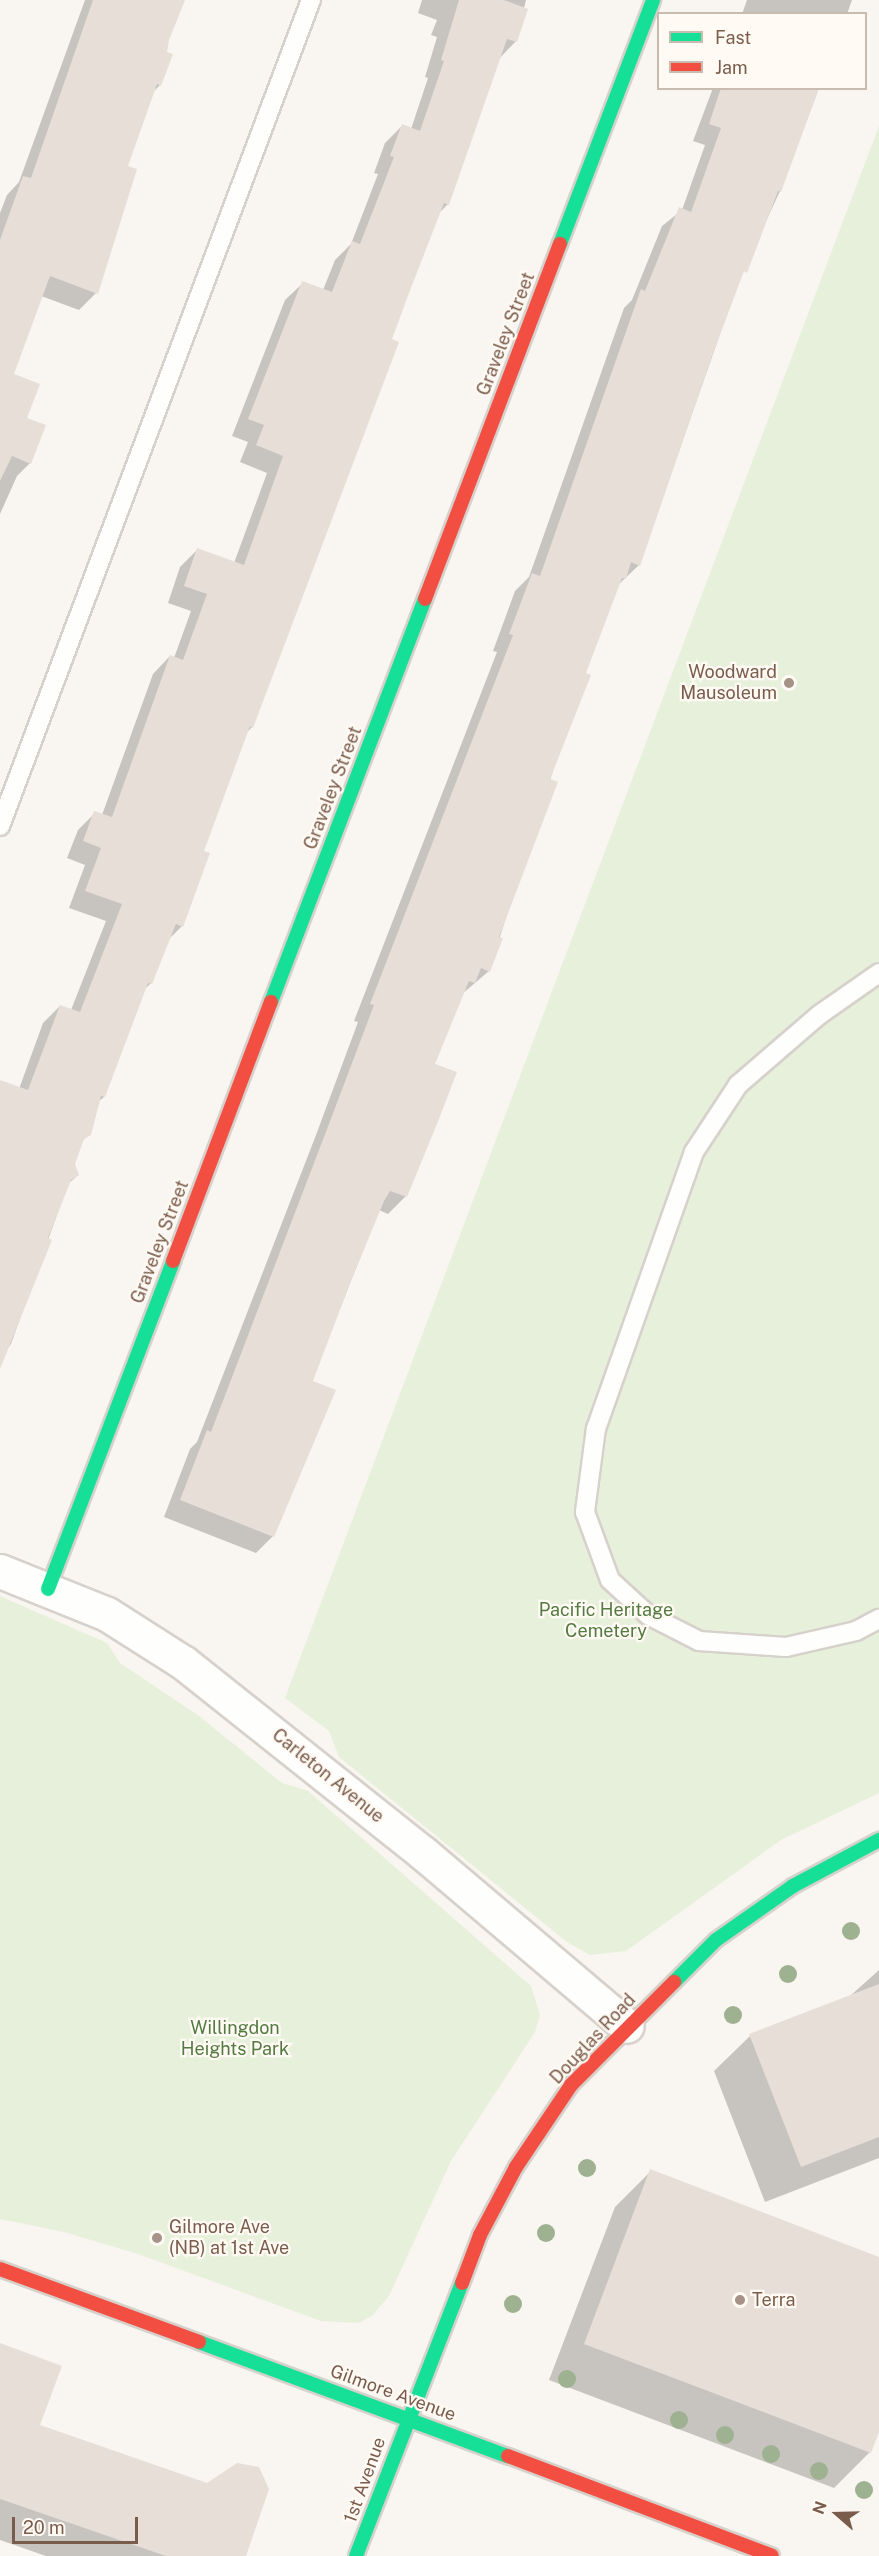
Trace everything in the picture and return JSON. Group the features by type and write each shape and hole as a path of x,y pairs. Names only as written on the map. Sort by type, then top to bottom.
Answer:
{"street":[{"name":"Graveley Street","path":"48,1589 652,0"},
{"name":"Carleton Avenue","path":"0,1571 92,1607 148,1638 251,1713 627,2026"},
{"name":"Douglas Road","path":"407,2417 480,2235 516,2167 571,2085 627,2026 716,1940 793,1886 879,1840"},
{"name":"Gilmore Avenue","path":"0,2269 407,2417 772,2556"},
{"name":"1st Avenue","path":"356,2556 407,2417"}],"lane":[{"path":"0,826 311,0"},
{"path":"879,973 819,1015 738,1085 694,1152 596,1428 585,1512 610,1580 648,1615 699,1641 786,1647 856,1630 879,1619"}],"green space":[{"name":"Pacific Heritage Cemetery","path":"879,126 879,1793 781,1840 626,1951 590,1955 567,1942 339,1757 329,1731 285,1698"},
{"name":"Willingdon Heights Park","path":"0,1596 107,1643 120,1663 199,1716 282,1783 308,1791 531,1986 540,2015 535,2032 451,2161 389,2296 372,2316 358,2323 321,2321 138,2254 64,2232 0,2219"}],"building":[{"path":"93,0 185,0 169,40 167,52 173,54 161,86 157,84 128,166 137,169 98,294 50,276 14,374 40,384 27,418 46,425 31,464 12,456 0,481 0,240 23,176 31,178"},
{"path":"459,0 504,0 528,9 517,42 507,39 449,205 444,203 409,293 392,339 399,342 253,728 250,726 204,851 210,853 183,927 176,924 152,984 148,983 105,1097 101,1096 91,1135 84,1139 75,1164 79,1175 71,1180 48,1238 52,1240 0,1369 0,1080 28,1090 60,1005 80,1012 122,904 85,891 101,848 83,841 94,811 112,817 170,655 183,660 207,594 184,586 197,548 244,565 283,456 256,445 264,425 248,419 302,281 332,292 352,241 360,244 394,157 390,156 402,124 420,131 444,61 441,60"},
{"path":"720,90 818,90 781,192 778,191 747,273 744,271 712,356 640,566 631,562 626,579 622,578 586,673 591,675 550,779 558,782 499,937 503,938 490,972 481,968 475,983 469,981 435,1064 457,1072 439,1119 407,1197 390,1191 384,1201 313,1381 336,1390 274,1537 180,1500 207,1430 211,1432 332,1116 374,1005 370,1004 513,635 509,634 532,573 540,576 641,289 645,291 679,207 691,212 721,128 709,124"},
{"path":"879,1984 879,2137 801,2167 749,2034"},
{"name":"Terra","path":"650,2169 879,2257 879,2432 871,2453 584,2344"},
{"path":"0,2343 62,2366 40,2425 207,2483 237,2463 259,2467 269,2489 246,2556 166,2556 0,2499"}],"traffic: fast":[{"path":"560,244 653,0"},
{"path":"271,1002 425,599"},
{"path":"48,1589 173,1261"},
{"path":"674,1982 716,1940 793,1886 879,1840"},
{"path":"356,2556 462,2283"},
{"path":"199,2342 508,2456"}],"traffic: jam":[{"path":"425,599 560,244"},
{"path":"173,1261 271,1002"},
{"path":"462,2283 480,2235 516,2167 571,2085 674,1982"},
{"path":"0,2269 199,2342"},
{"path":"508,2456 772,2556"}],"place":[{"name":"Woodward Mausoleum","path":"789,683"},
{"name":"Gilmore Ave (NB) at 1st Ave","path":"157,2238"},
{"name":"Terra","path":"740,2300"}]}
